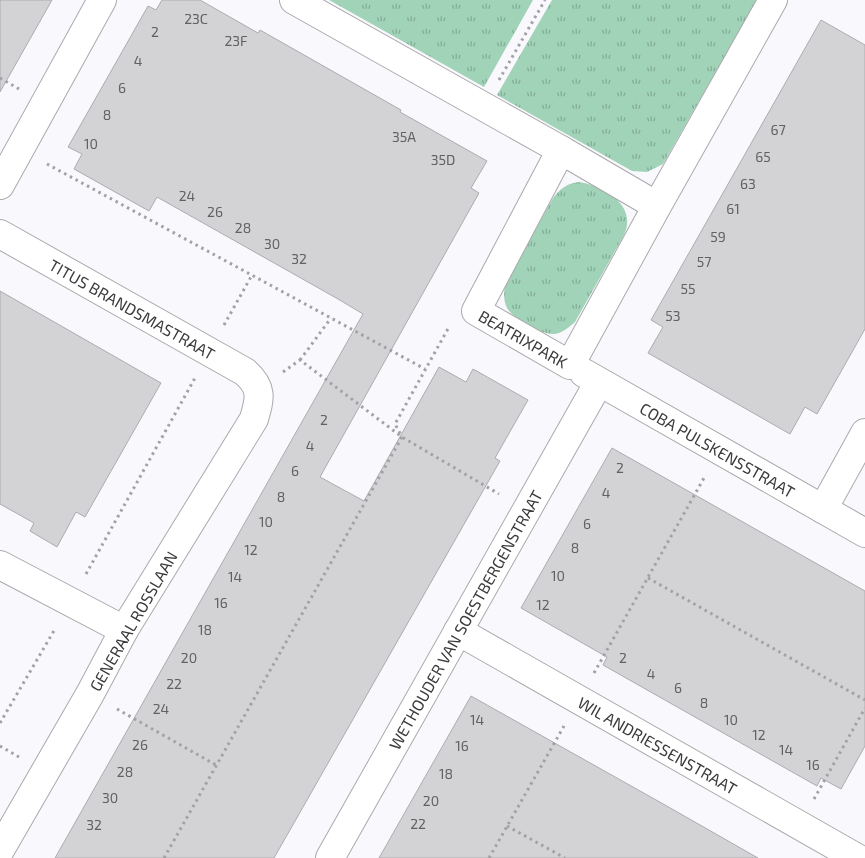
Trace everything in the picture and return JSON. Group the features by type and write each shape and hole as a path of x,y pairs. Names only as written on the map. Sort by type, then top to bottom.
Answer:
{"street":[{"path":"0,186 102,0"},
{"path":"294,0 657,206"},
{"name":"BEATRIXPARK","path":"561,150 476,311 570,365 773,0"},
{"name":"TITUS BRANDSMASTRAAT","path":"0,234 245,372 254,380 259,391"},
{"name":"COBA PULSKENSSTRAAT","path":"570,365 865,533"},
{"name":"WETHOUDER VAN SOESTBERGENSTRAAT","path":"330,858 599,382"},
{"name":"GENERAAL ROSSLAAN","path":"0,850 90,694 124,630 254,419 259,391"},
{"path":"823,509 865,433"},
{"path":"0,565 124,630"},
{"name":"WIL ANDRIESSENSTRAAT","path":"458,631 857,858"}],"path":[{"path":"484,107 544,0"},
{"path":"20,149 425,369"},
{"path":"0,724 70,603 252,275"},
{"path":"402,438 395,424 453,320 476,311"},
{"path":"259,391 300,360 331,318"},
{"path":"300,360 402,438 526,510"},
{"path":"164,858 402,438"},
{"path":"489,858 720,450"},
{"path":"648,578 865,700"},
{"path":"90,694 216,766"},
{"path":"799,825 865,708"},
{"path":"507,826 565,858"}],"green space":[{"path":"329,0 533,0 484,87"},
{"path":"552,0 757,0 663,164 647,172 632,171 497,95"},
{"path":"578,182 595,186 618,201 627,215 627,227 575,322 560,332 548,334 528,326 510,312 505,302 505,284 553,198 564,187"}],"building":[{"path":"0,0 52,0 0,92"},
{"path":"162,0 200,0 258,33 260,30 487,161 471,188 479,193 320,477 364,501 439,367 466,382 473,369 528,400 495,458 500,461 274,858 55,858 363,314 157,197 149,211 74,169 82,154 68,147 148,6 156,10"},
{"path":"821,20 865,45 865,329 817,414 805,407 790,434 648,353 663,327 651,320"},
{"path":"0,291 161,383 85,517 76,512 57,547 30,531 34,523 0,504"},
{"path":"612,448 865,591 865,746 841,789 821,778 817,786 656,695 603,665 607,657 521,608"},
{"path":"471,696 665,805 758,858 379,858"}]}
